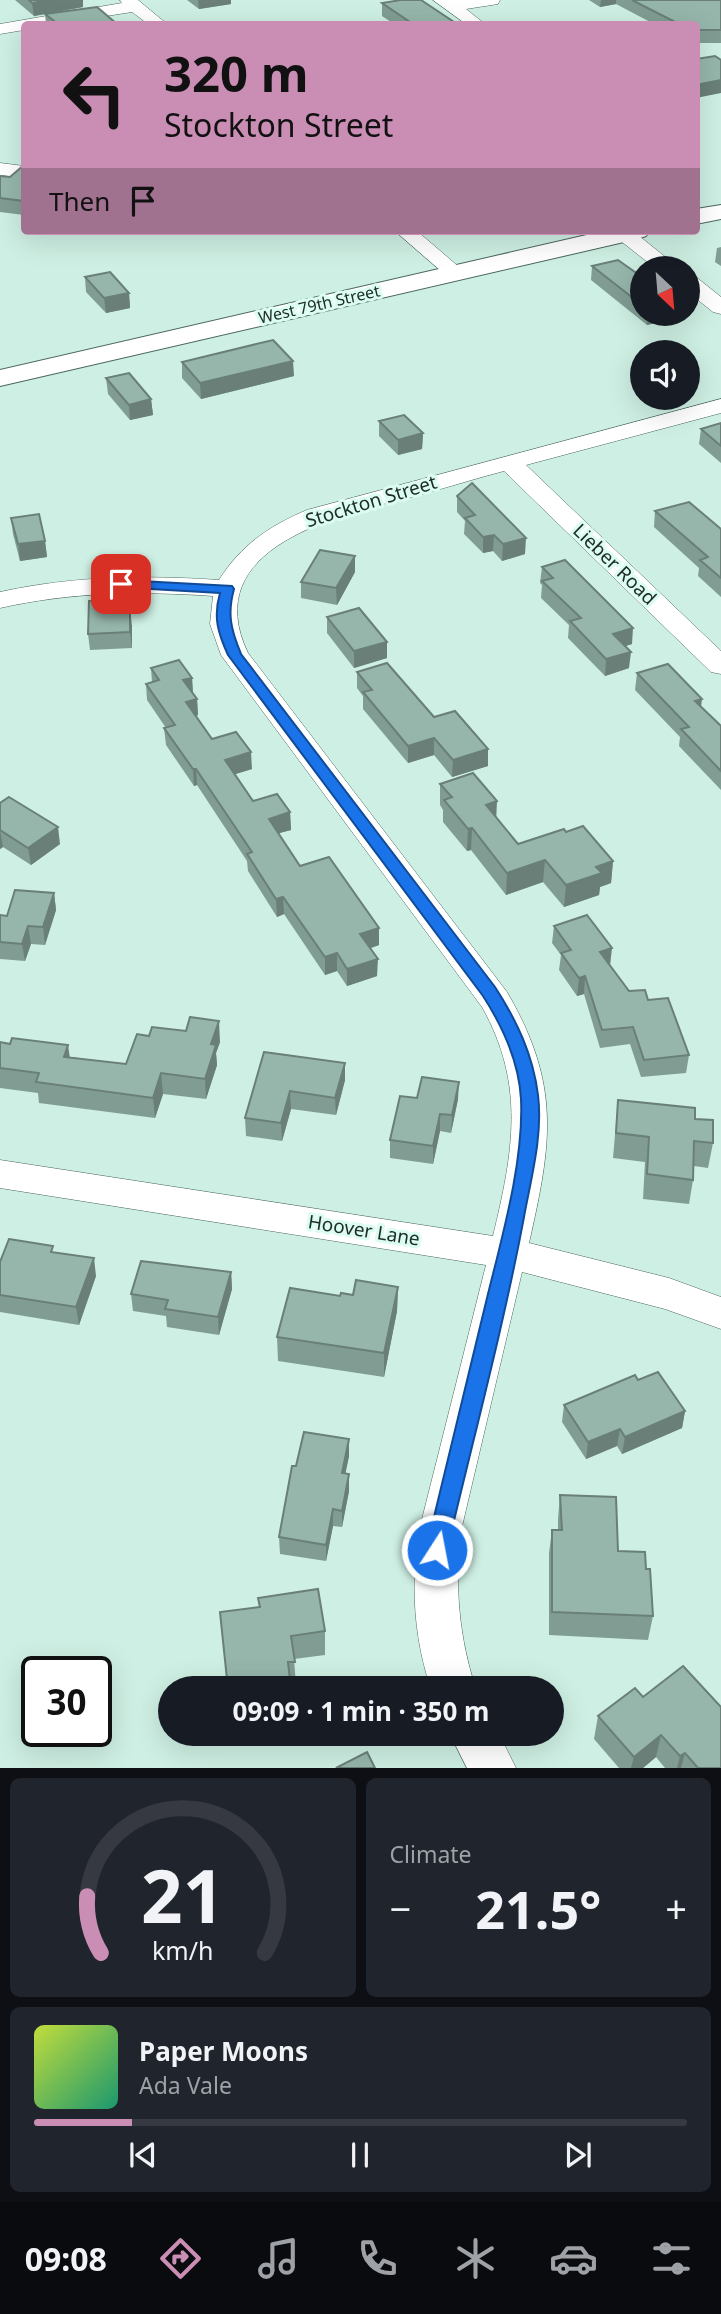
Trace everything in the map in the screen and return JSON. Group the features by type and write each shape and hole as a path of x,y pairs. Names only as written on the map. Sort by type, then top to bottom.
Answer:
{"main road":[{"path":"700,216 721,212"},
{"name":"West 79th Street","path":"0,378 622,235"}],"street":[{"path":"446,4 492,0"},
{"path":"45,21 132,3 155,21"},
{"path":"446,4 472,21"},
{"path":"0,29 21,26"},
{"path":"0,169 21,172"},
{"path":"410,235 455,273"},
{"path":"633,235 656,256"},
{"path":"700,291 721,307"},
{"name":"Stockton Street","path":"228,589 237,571 251,554 270,539 300,522 509,462 721,406"},
{"name":"Lieber Road","path":"509,462 721,666"},
{"path":"0,600 54,590 121,584 228,589 223,606 223,627 235,655 489,992 514,1037 527,1077 531,1119 508,1253 445,1509 435,1565 437,1617 450,1676"},
{"name":"Hoover Lane","path":"0,1174 508,1253 670,1294 721,1314"},
{"path":"480,1746 492,1768"}],"building":[{"path":"29,0 50,0 32,3"},
{"path":"421,0 452,21 409,21 382,3"},
{"path":"632,0 721,0 721,30 700,30 700,21 673,21"},
{"path":"97,7 113,21 54,21 45,14"},
{"path":"715,56 721,60 721,80 700,84 700,58"},
{"path":"21,168 21,201 0,198 0,176 10,177"},
{"path":"618,260 630,268 630,296 592,266"},
{"path":"110,272 129,293 104,298 85,277"},
{"path":"273,340 293,361 200,383 182,362"},
{"path":"129,373 151,399 129,405 106,378"},
{"path":"404,415 423,433 398,440 379,421"},
{"path":"721,423 721,446 701,429"},
{"path":"472,483 526,538 503,544 494,535 483,537 465,518 475,515 457,496"},
{"path":"689,502 721,529 721,578 700,560 708,557 655,511"},
{"path":"39,514 45,541 18,544 11,518"},
{"path":"320,550 355,556 336,588 301,582"},
{"path":"565,560 633,628 613,634 631,652 606,659 570,621 581,618 542,581 553,578 542,567"},
{"path":"120,600 120,610 130,609 130,632 88,634 89,601"},
{"path":"359,608 387,642 354,651 327,617"},
{"path":"179,660 192,678 183,680 197,699 186,702 212,739 236,732 251,752 225,760 253,801 277,794 290,812 269,819 300,866 329,857 379,928 360,934 378,959 347,969 337,953 325,957 283,897 276,899 247,854 252,852 196,769 193,769 164,728 175,725 146,684 159,680 151,668"},
{"path":"387,663 434,717 455,711 488,749 453,760 434,738 408,746 363,692 372,690 357,672"},
{"path":"668,664 702,699 695,701 721,726 721,771 681,729 689,727 637,673"},
{"path":"473,773 497,801 486,805 518,844 564,829 566,832 583,826 613,861 596,867 602,873 566,885 545,860 507,873 472,828 468,829 444,800 452,797 440,784"},
{"path":"9,797 58,827 28,848 0,830 0,803"},
{"path":"15,890 54,893 43,927 28,926 22,944 0,942 0,915 7,916"},
{"path":"587,915 612,948 600,952 629,991 645,990 648,1000 668,998 689,1055 644,1060 633,1027 602,1030 585,976 579,978 561,953 571,950 554,926"},
{"path":"190,1017 219,1021 211,1044 216,1045 205,1079 161,1073 153,1098 36,1082 39,1073 0,1068 0,1042 10,1044 12,1038 68,1045 64,1057 126,1064 137,1034 149,1036 152,1027 186,1031"},
{"path":"264,1052 345,1063 335,1098 290,1091 281,1123 245,1118"},
{"path":"422,1077 459,1082 452,1115 440,1114 433,1146 390,1140 400,1096 417,1098"},
{"path":"618,1100 695,1108 695,1119 713,1120 713,1143 694,1141 693,1180 647,1174 649,1137 616,1133"},
{"path":"9,1239 53,1246 51,1252 94,1258 76,1307 0,1295 0,1262"},
{"path":"141,1261 231,1272 218,1317 165,1309 168,1300 131,1294"},
{"path":"356,1280 398,1287 384,1353 277,1337 290,1288 340,1296 341,1293 353,1295"},
{"path":"658,1372 685,1411 625,1437 620,1429 588,1442 564,1405 635,1375 638,1380"},
{"path":"304,1432 349,1439 342,1473 349,1474 342,1511 333,1509 326,1545 279,1537 292,1466 296,1466"},
{"path":"560,1495 616,1497 618,1551 645,1552 646,1569 650,1569 653,1616 552,1612 552,1530 562,1530"},
{"path":"318,1589 325,1631 291,1636 295,1662 288,1662 290,1676 227,1676 220,1612 260,1607 258,1598"},
{"path":"683,1666 721,1707 721,1768 698,1768 685,1753 680,1756 661,1735 634,1757 598,1716 635,1688 643,1697"},
{"path":"367,1752 375,1768 336,1768"}],"route":[{"path":"121,584 228,589 222,619 226,637 235,655 489,992 506,1018 522,1056 530,1097 529,1140 508,1253 457,1456 437,1550"}]}
